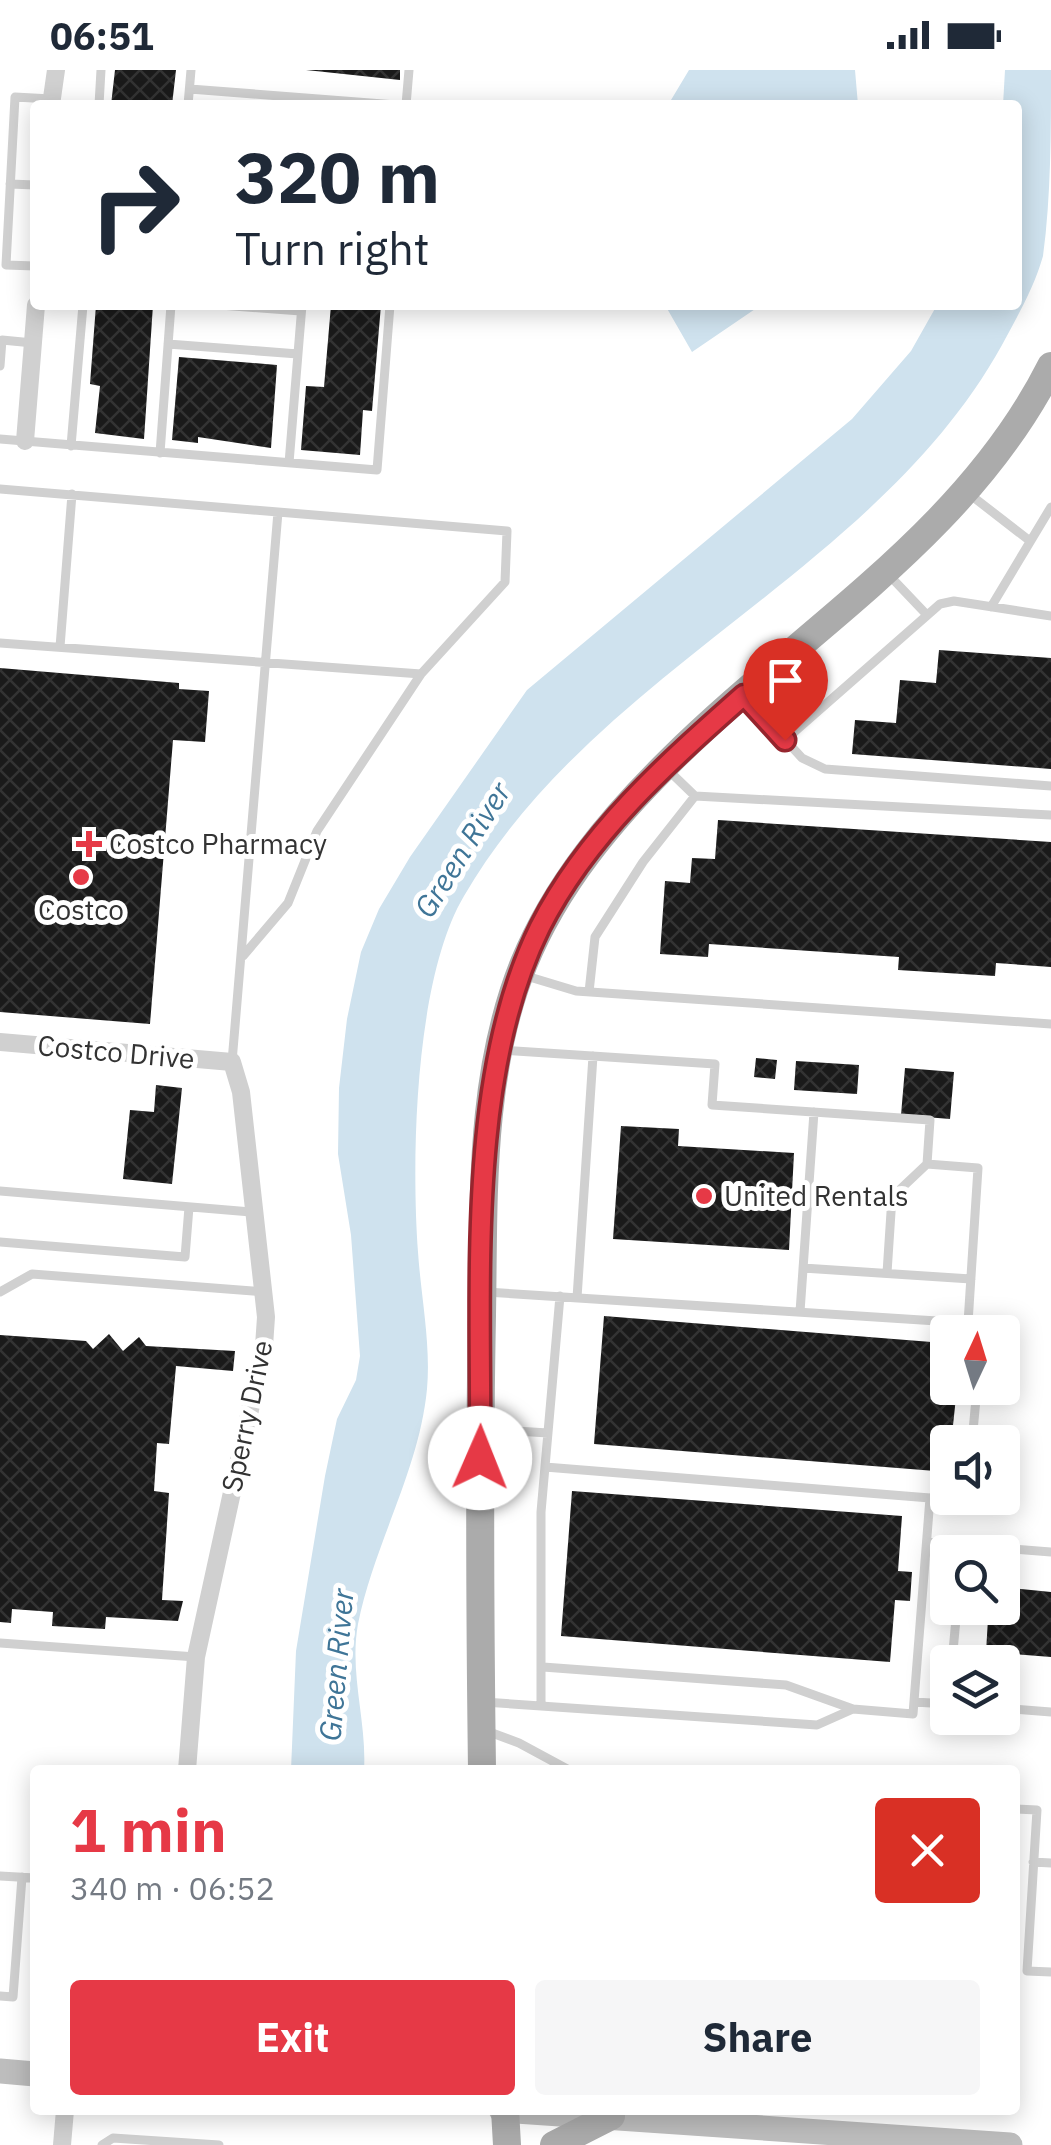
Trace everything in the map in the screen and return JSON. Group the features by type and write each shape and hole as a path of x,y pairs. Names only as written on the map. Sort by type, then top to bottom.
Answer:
{"main road":[{"path":"482,1765 480,1429 488,1132 498,1050 520,974 541,926 581,862 665,766 936,527 993,459 1051,366"},
{"path":"0,2071 30,2074"},
{"path":"504,2115 507,2145"},
{"path":"594,2115 736,2136 1010,2145"},
{"path":"554,2145 612,2116"}],"street":[{"path":"51,100 56,70"},
{"path":"25,441 36,310"},
{"name":"Costco Drive","path":"0,1042 232,1062"},
{"name":"Sperry Drive","path":"187,1765 196,1657 264,1346 266,1292 251,1212 240,1092 232,1062"},
{"path":"62,2145 64,2115"}],"lane":[{"path":"99,100 102,70"},
{"path":"189,100 191,70"},
{"path":"406,100 409,70"},
{"path":"190,88 335,100"},
{"path":"30,266 6,265 15,97 37,100"},
{"path":"10,184 30,185"},
{"path":"72,446 83,310"},
{"path":"160,453 171,310"},
{"path":"290,463 302,310"},
{"path":"0,440 377,470 390,310"},
{"path":"0,366 2,340 33,343"},
{"path":"168,344 298,354"},
{"path":"0,488 507,532 505,582 421,674 316,831 288,903 241,958"},
{"path":"966,492 1030,541"},
{"path":"60,648 72,494"},
{"path":"991,607 1051,506"},
{"path":"232,1062 278,512"},
{"path":"886,571 927,615"},
{"path":"785,740 940,604 954,602 1051,616"},
{"path":"0,643 421,674"},
{"path":"744,695 802,758 852,774 1051,786"},
{"path":"665,766 695,796 1051,815"},
{"path":"589,992 595,937 643,862 695,796"},
{"path":"520,974 589,992 1051,1024"},
{"path":"498,1050 715,1064 712,1105 930,1120 927,1164 892,1198 888,1273"},
{"path":"577,1298 594,1056"},
{"path":"800,1312 814,1112"},
{"path":"483,1291 968,1324 978,1168 927,1164"},
{"path":"0,1191 251,1212"},
{"path":"0,1242 184,1256 189,1206"},
{"path":"803,1268 971,1279"},
{"path":"0,1292 32,1274 266,1292"},
{"path":"541,1706 541,1512 560,1296"},
{"path":"480,1429 548,1433"},
{"path":"543,1667 786,1684 853,1709 913,1714 930,1498 545,1467"},
{"path":"1020,1551 1051,1552"},
{"path":"0,1644 196,1657"},
{"path":"914,1702 930,1703"},
{"path":"481,1715 541,1706 817,1726 853,1709"},
{"path":"1020,1709 1051,1712"},
{"path":"481,1715 519,1743 559,1765"},
{"path":"1020,1809 1037,1810 1028,1970"},
{"path":"1034,1862 1051,1863"},
{"path":"0,1876 30,1878"},
{"path":"0,1996 13,1997 22,1878"},
{"path":"1020,1970 1051,1972"},
{"path":"102,2145 113,2138 218,2145"}],"water":[{"path":"689,70 855,70 858,100 671,100"},
{"path":"1005,70 1051,70 1049,187 1043,256 1022,306 1022,100 1003,100"},
{"path":"668,310 754,310 692,352"},
{"name":"Green River","path":"934,310 1020,310 1002,345 948,425 883,496 586,746 520,816 464,896 448,931 426,1020 417,1119 416,1213 427,1338 427,1389 415,1449 374,1565 358,1624 356,1661 364,1765 291,1765 296,1651 325,1476 337,1419 356,1380 360,1356 351,1235 338,1154 339,1088 347,1019 361,952 379,909 410,857 527,690 852,419 911,351"}],"pier":[{"path":"352,2115 429,2115 432,2143 357,2137"}],"building":[{"path":"115,70 176,70 173,100 112,100"},
{"path":"306,70 400,70 400,80"},
{"path":"96,310 153,310 144,439 95,433 100,386 90,384"},
{"path":"331,310 381,310 372,411 363,410 360,455 301,450 306,386 324,387"},
{"path":"179,357 277,365 271,448 198,437 198,443 172,440"},
{"path":"939,650 1051,658 1051,769 852,754 855,720 896,723 900,680 936,683"},
{"name":"Costco","path":"0,668 179,683 179,689 209,691 205,742 173,740 150,1024 0,1012"},
{"path":"718,820 1051,842 1051,967 996,963 995,976 898,970 899,957 709,944 708,957 660,954 665,881 690,883 692,858 715,859"},
{"path":"756,1058 777,1060 775,1079 754,1077"},
{"path":"796,1061 859,1065 857,1094 794,1090"},
{"path":"905,1068 954,1072 950,1119 901,1115"},
{"path":"156,1085 182,1088 172,1184 123,1179 130,1110 154,1112"},
{"name":"United Rentals","path":"621,1126 679,1129 678,1146 794,1153 789,1250 613,1239"},
{"path":"604,1316 930,1342 930,1405 955,1405 953,1425 930,1425 930,1471 594,1444"},
{"path":"109,1334 123,1351 139,1337 146,1346 235,1351 233,1371 176,1366 169,1444 157,1443 154,1491 169,1493 162,1600 183,1601 178,1621 106,1617 105,1629 52,1626 53,1612 12,1609 11,1623 0,1622 0,1335 86,1341 93,1349"},
{"path":"572,1491 902,1516 898,1571 912,1572 910,1601 895,1600 890,1662 561,1636"},
{"path":"1020,1589 1051,1592 1051,1657 1020,1655 1020,1645 986,1645 988,1625 1020,1625"}],"place":[{"name":"Costco Pharmacy","path":"89,844"},
{"name":"Costco","path":"81,877"},
{"name":"United Rentals","path":"704,1196"}],"route":[{"path":"480,1458 490,1105 502,1032 524,964 560,893 614,820 673,758 744,695 785,740"}]}
